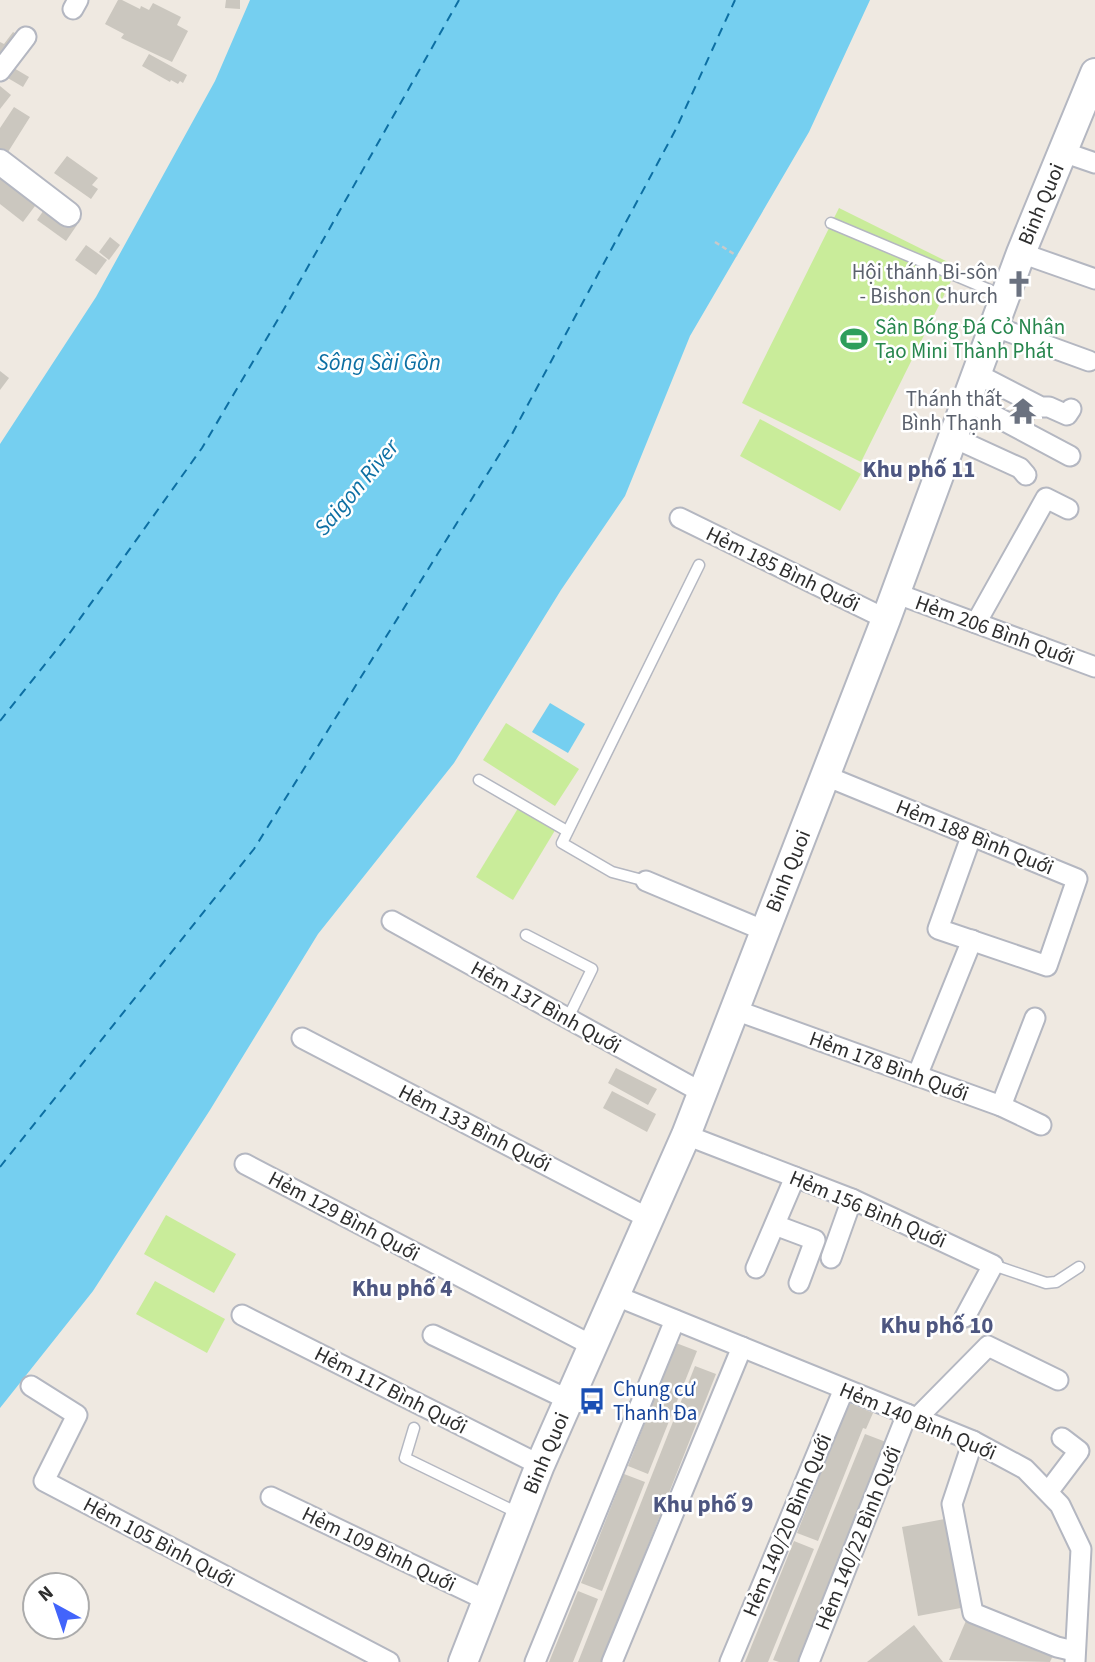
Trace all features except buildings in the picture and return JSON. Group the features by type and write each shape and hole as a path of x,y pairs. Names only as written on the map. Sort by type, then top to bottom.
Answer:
{"main road":[{"name":"Binh Quoi","path":"463,1662 540,1465 686,1135 886,619 1004,296 1095,73"}],"street":[{"path":"0,71 26,37"},
{"path":"1063,152 1095,163"},
{"path":"0,162 68,214"},
{"path":"1021,253 1095,279"},
{"path":"993,326 1089,361"},
{"path":"975,373 1041,407 1049,407 1067,415 1072,409"},
{"path":"965,400 1070,456"},
{"path":"951,437 1020,468 1026,475"},
{"path":"976,623 1046,498 1068,509"},
{"name":"Hẻm 185 Bình Quới","path":"680,518 886,619"},
{"name":"Hẻm 206 Bình Quới","path":"895,593 1095,667"},
{"name":"Hẻm 188 Bình Quới","path":"826,776 1077,879 1047,966 972,940"},
{"path":"918,1076 972,940 938,929 971,837"},
{"path":"646,881 765,931"},
{"name":"Hẻm 137 Bình Quới","path":"392,921 701,1092"},
{"name":"Hẻm 178 Bình Quới","path":"735,1010 1001,1106 1041,1125"},
{"path":"1001,1106 1035,1017"},
{"name":"Hẻm 133 Bình Quới","path":"302,1038 648,1218"},
{"name":"Hẻm 156 Bình Quới","path":"686,1135 852,1199 993,1265"},
{"name":"Hẻm 129 Bình Quới","path":"245,1164 593,1346"},
{"path":"756,1268 795,1177"},
{"path":"831,1258 852,1199"},
{"path":"775,1225 815,1240 799,1283"},
{"path":"965,1318 993,1265"},
{"name":"Hẻm 140 Bình Quới","path":"614,1295 973,1441 1025,1468 1060,1504 1080,1549 1075,1657"},
{"name":"Hẻm 117 Bình Quới","path":"242,1315 540,1465"},
{"path":"536,1662 675,1320"},
{"path":"433,1335 569,1400"},
{"path":"912,1416 988,1346 1058,1380"},
{"path":"613,1662 742,1347"},
{"name":"Hẻm 105 Bình Quới","path":"31,1386 77,1415 44,1481 388,1662"},
{"name":"Hẻm 140/20 Bình Quới","path":"730,1662 844,1388"},
{"name":"Hẻm 140/22 Bình Quới","path":"808,1662 912,1416"},
{"path":"1048,1492 1079,1451 1062,1437"},
{"path":"973,1441 951,1504 972,1614 1057,1647 1075,1657"},
{"name":"Hẻm 109 Bình Quới","path":"271,1497 488,1601"}],"lane":[{"path":"831,223 1004,296"},
{"path":"646,881 612,872 562,843 699,565"},
{"path":"479,780 567,831"},
{"path":"526,935 592,969 568,1018"},
{"path":"993,1265 1046,1283 1056,1282 1079,1268"},
{"path":"414,1428 405,1458 521,1515"}],"path":[{"path":"715,242 737,256"}],"green space":[{"path":"839,208 958,267 861,462 742,403"},
{"path":"760,419 861,474 840,511 740,456"},
{"path":"506,723 579,769 555,806 483,760"},
{"path":"520,805 557,827 513,900 476,877"},
{"path":"166,1215 236,1254 214,1293 144,1254"},
{"path":"155,1281 225,1319 207,1353 136,1314"}],"water":[{"name":"Sông Sài Gòn","path":"250,0 870,0 809,132 690,336 625,496 561,590 454,763 318,934 210,1110 93,1291 0,1408 0,444 96,297 215,81"},
{"path":"550,703 585,724 568,753 532,732"}],"ferry route":[{"path":"0,721 69,634 202,448 459,0"},
{"path":"0,1167 254,849 511,436 676,129 735,0"}],"place":[{"name":"Hội thánh Bi-sôn - Bishon Church","path":"1019,284"},
{"name":"Sân Bóng Đá Cỏ Nhân Tạo Mini Thành Phát","path":"854,339"},
{"name":"Thánh thất Bình Thạnh","path":"1023,411"},
{"name":"Chung cư Thanh Đa","path":"592,1401"}],"district":[{"name":"Khu phố 11","path":"919,469"},
{"name":"Khu phố 4","path":"402,1288"},
{"name":"Khu phố 10","path":"937,1325"},
{"name":"Khu phố 9","path":"703,1504"}],"water label":[{"name":"Saigon River","path":"356,487"}]}
